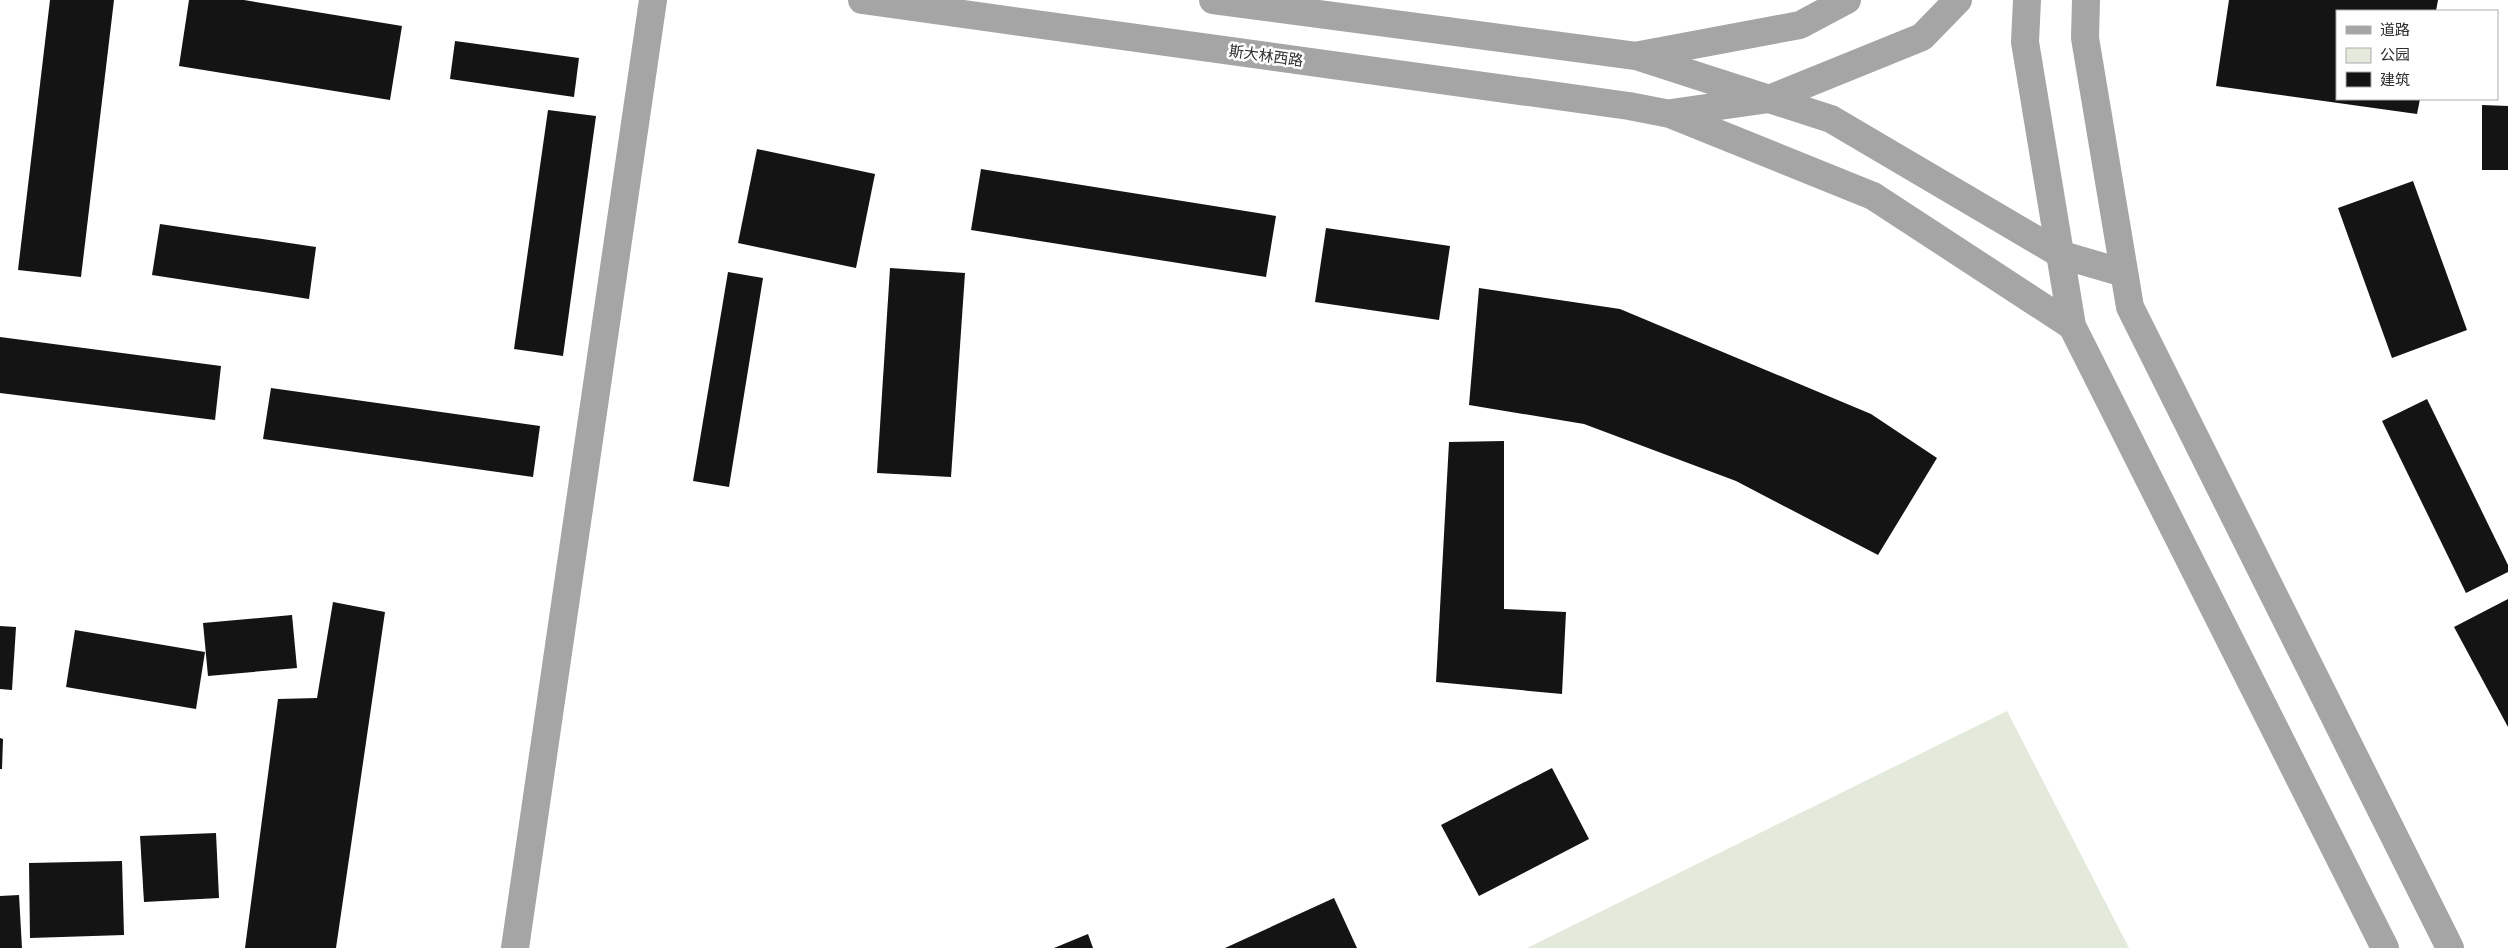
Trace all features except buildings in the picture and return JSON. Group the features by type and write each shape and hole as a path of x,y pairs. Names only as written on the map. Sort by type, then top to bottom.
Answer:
{"main road":[{"path":"515,948 653,0"},
{"name":"斯大林西路","path":"862,0 1670,114"},
{"path":"1213,0 1636,56 1831,119 2062,255 2124,273"},
{"path":"1636,56 1800,25 1848,0"},
{"path":"1670,114 1770,99 1922,37 1958,0"},
{"path":"2027,0 2025,42 2062,255 2072,326 2385,948"},
{"path":"2086,0 2085,38 2130,307 2450,948"},
{"path":"1670,114 1873,196 2072,326"}],"green space":[{"path":"2007,711 2129,948 1527,948"}]}
